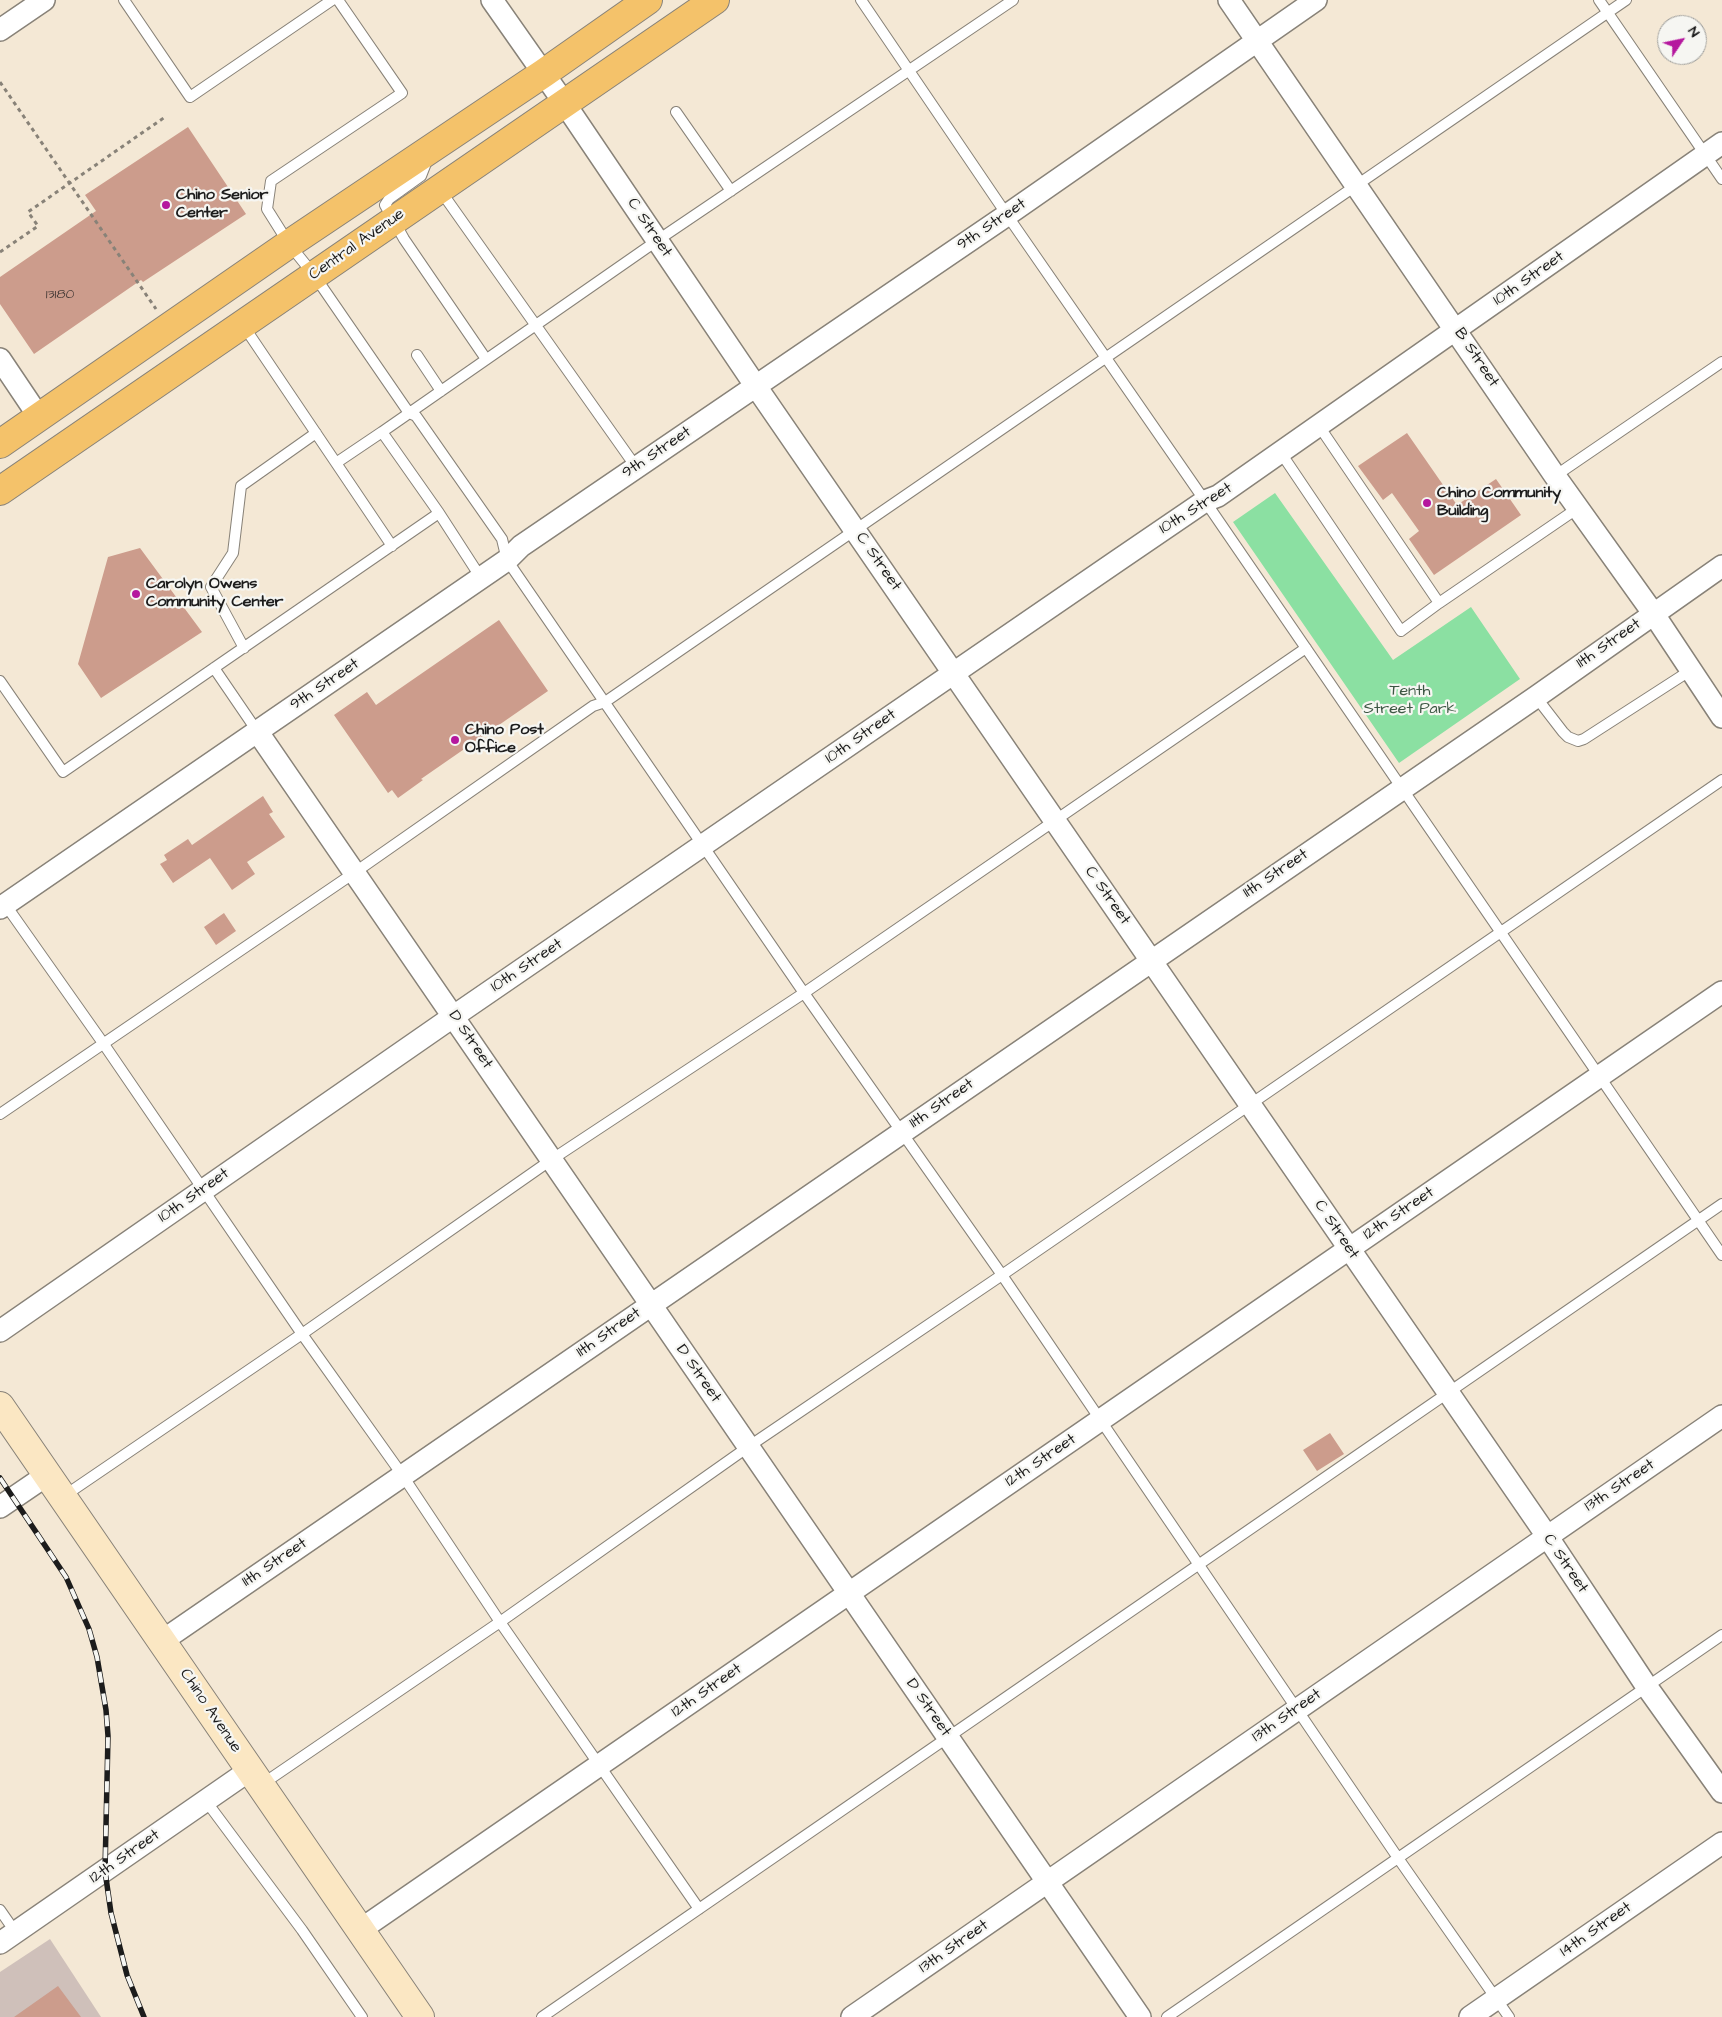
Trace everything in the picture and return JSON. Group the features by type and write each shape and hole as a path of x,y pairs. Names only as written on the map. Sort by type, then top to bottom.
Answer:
{"main road":[{"path":"0,444 289,244 431,150 648,0"},
{"name":"Central Avenue","path":"0,491 715,0"},
{"path":"0,468 34,444 40,436 39,417"},
{"name":"Chino Avenue","path":"0,1406 420,2017"}],"street":[{"path":"0,30 44,0"},
{"name":"C Street","path":"492,0 1152,960 1348,1249 1547,1536 1647,1687 1722,1792"},
{"name":"B Street","path":"1229,0 1457,330 1555,476 1653,613 1722,717"},
{"name":"9th Street","path":"2,906 481,578 507,560 521,546 1007,215 1316,0"},
{"name":"10th Street","path":"0,1330 954,672 1205,501 1218,496 1714,149"},
{"path":"0,358 39,417"},
{"name":"11th Street","path":"162,1641 1536,697 1722,566"},
{"name":"D Street","path":"257,731 1140,2017"},
{"name":"12th Street","path":"360,1930 1722,992"},
{"name":"13th Street","path":"852,2017 1722,1416"},
{"path":"0,1507 47,1475"},
{"name":"12th Street","path":"8,1938 206,1801 255,1778"},
{"name":"14th Street","path":"1470,2017 1722,1843"}],"lane":[{"path":"124,0 190,97 332,0"},
{"path":"338,0 402,93 272,181 267,209 289,244 314,275 409,413 416,416 502,539 507,560 804,993 1002,1275 1398,1858 1509,2017"},
{"path":"861,0 1722,1256"},
{"path":"1599,0 1714,149 1722,180"},
{"path":"0,1114 1626,0"},
{"path":"336,462 1009,1"},
{"path":"676,112 731,192"},
{"path":"431,150 421,176 385,205 392,220 486,360"},
{"path":"439,189 636,467"},
{"path":"243,324 392,546"},
{"path":"417,355 441,391"},
{"path":"1555,476 1722,362"},
{"path":"1319,426 1439,603"},
{"path":"382,432 481,578"},
{"path":"244,648 211,587 233,553 241,486 316,433"},
{"path":"1280,453 1401,631 1578,508"},
{"path":"0,681 63,772 439,514"},
{"path":"63,1497 302,1334 551,1160 804,993 1306,648"},
{"path":"214,668 257,731"},
{"path":"1536,697 1563,732 1568,737 1578,741 1691,670"},
{"path":"255,1778 500,1622 748,1447 1002,1275 1722,780"},
{"path":"2,906 103,1043 302,1334 403,1476 500,1622 699,1909"},
{"path":"542,2017 1722,1204"},
{"path":"1167,2017 1722,1635"},
{"path":"206,1801 302,1930 362,2017"},
{"path":"0,1910 8,1938"}],"path":[{"path":"0,82 156,309"},
{"path":"0,252 38,226 28,212 165,117"}],"shaded area":[{"path":"50,1939 101,2017 0,2017 0,1972"}],"green space":[{"name":"Tenth Street Park","path":"1275,493 1393,660 1471,607 1520,679 1399,763 1233,522"}],"building":[{"path":"188,127 246,214 143,282 141,280 34,354 0,304 0,277 96,211 85,195"},
{"name":"Chino Community Building","path":"1407,433 1457,505 1496,479 1521,515 1434,575 1409,539 1419,531 1392,493 1383,500 1358,466"},
{"name":"Carolyn Owens Community Center","path":"140,548 202,632 101,698 78,664 108,557"},
{"path":"499,620 548,691 421,779 423,780 398,798 392,790 388,793 334,715 367,692 376,705"},
{"path":"263,796 273,812 269,814 285,837 247,862 255,874 232,890 210,858 173,883 160,864 167,860 164,855 188,839 192,845"},
{"path":"224,913 236,931 216,945 204,927"},
{"path":"1330,1433 1344,1454 1317,1471 1303,1450"},
{"path":"58,1986 81,2017 14,2017"}],"railway":[{"path":"0,1478 66,1577 89,1629 97,1657 106,1710 108,1736 105,1871 111,1913 127,1975 144,2017"}],"place":[{"name":"Chino Senior Center","path":"166,205"},
{"name":"Chino Community Building","path":"1427,503"},
{"name":"Carolyn Owens Community Center","path":"136,594"},
{"name":"Chino Post Office","path":"455,740"}]}
